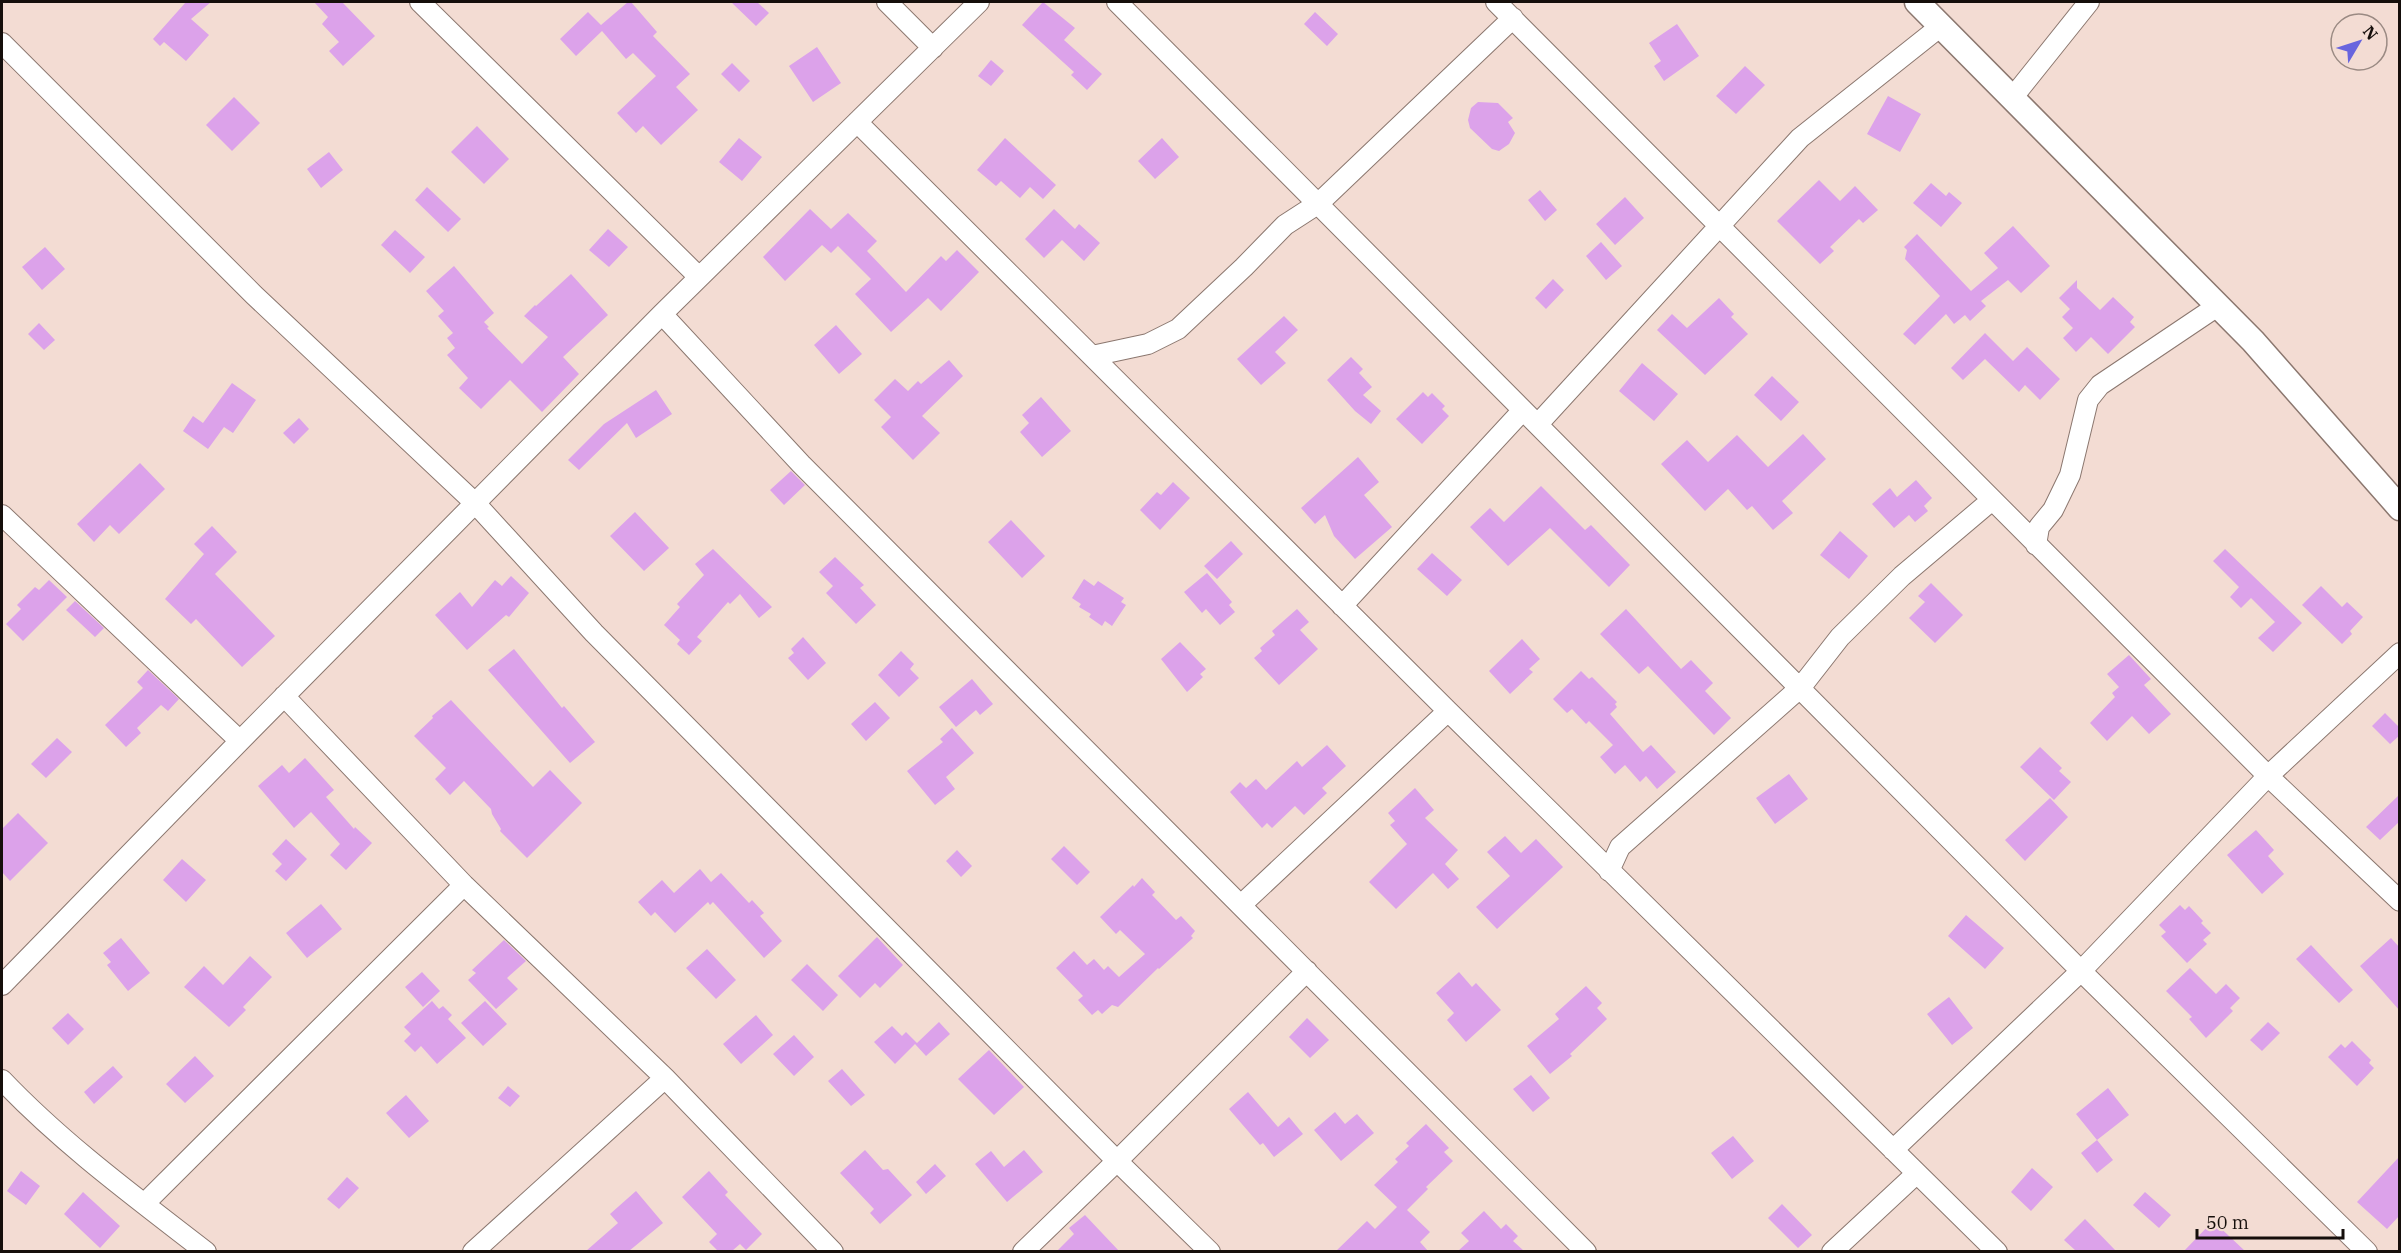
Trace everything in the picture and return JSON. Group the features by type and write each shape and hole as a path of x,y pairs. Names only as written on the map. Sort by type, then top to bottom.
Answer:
{"street":[{"path":"420,2 699,277"},
{"path":"887,2 933,48"},
{"path":"2,985 662,314 979,2"},
{"path":"1117,2 2081,971 2367,1251"},
{"path":"1496,2 2268,776 2400,901"},
{"path":"1917,2 2219,305 2400,508"},
{"path":"2013,97 2090,2"},
{"path":"1092,356 1148,344 1178,329 1285,225 1319,203 1513,18"},
{"path":"1538,424 1800,138 1941,26"},
{"path":"2,44 254,295 475,503 594,633 1210,1251"},
{"path":"857,122 1609,871 1997,1251"},
{"path":"2036,545 2039,527 2053,510 2070,475 2088,400 2100,385 2219,305"},
{"path":"662,314 801,464 1587,1251"},
{"path":"1342,606 1523,410"},
{"path":"1609,871 1620,847 1801,687 1840,637 1894,584 1992,500"},
{"path":"2,515 240,741"},
{"path":"1893,1150 2081,971 2268,776 2400,653"},
{"path":"284,696 464,885 664,1078 833,1251"},
{"path":"1241,905 1448,711"},
{"path":"144,1204 464,885"},
{"path":"1023,1251 1118,1161 1307,971"},
{"path":"473,1251 664,1078"},
{"path":"2,1080 30,1109 144,1204 206,1251"},
{"path":"1832,1251 1916,1174"}],"building":[{"path":"186,2 211,2 191,19 209,35 186,61 164,42 160,46 153,39"},
{"path":"314,2 342,2 375,36 343,66 329,51 339,42 322,24 328,17"},
{"path":"628,2 631,2 657,32 653,36 690,74 676,87 698,110 661,145 643,126 636,133 617,113 656,76 633,53 626,59 602,31 576,56 560,39 588,12 601,25"},
{"path":"731,2 757,2 769,13 756,26"},
{"path":"1043,2 1075,28 1064,40 1102,74 1087,90 1071,75 1074,72 1022,25"},
{"path":"1315,12 1338,34 1327,46 1304,24"},
{"path":"1677,24 1699,56 1664,81 1654,66 1661,61 1649,43"},
{"path":"817,47 841,83 813,102 789,66"},
{"path":"991,60 1004,71 991,86 978,76"},
{"path":"732,63 750,81 739,92 721,74"},
{"path":"1745,66 1765,85 1736,114 1716,96"},
{"path":"1888,96 1921,114 1900,152 1867,134"},
{"path":"234,97 260,123 232,151 206,125"},
{"path":"1478,102 1498,103 1513,118 1508,122 1515,133 1509,144 1499,151 1492,149 1470,128 1468,120 1471,108"},
{"path":"477,126 509,159 484,184 451,152"},
{"path":"739,138 762,157 742,181 719,162"},
{"path":"1005,138 1056,185 1043,199 1030,187 1020,198 1001,181 996,186 977,170"},
{"path":"1162,138 1179,157 1155,179 1138,161"},
{"path":"329,152 343,170 321,188 307,169"},
{"path":"1819,180 1840,201 1855,186 1878,210 1863,223 1859,219 1830,247 1834,251 1820,264 1777,221"},
{"path":"1931,183 1946,196 1949,192 1962,203 1941,227 1913,203"},
{"path":"427,187 461,219 448,232 415,200"},
{"path":"1540,190 1557,210 1545,221 1528,200"},
{"path":"1625,197 1644,218 1615,245 1596,224"},
{"path":"810,209 831,229 848,213 877,241 867,251 906,292 941,256 946,261 957,250 979,272 941,311 928,298 891,332 855,294 871,279 838,246 831,253 822,245 785,281 763,257"},
{"path":"1054,209 1075,229 1079,224 1100,243 1084,261 1062,240 1044,258 1025,239"},
{"path":"2013,226 2050,266 2021,293 2008,280 1981,301 1986,306 1970,321 1965,315 1954,324 1946,314 1915,345 1903,334 1940,296 1905,259 1907,250 1904,247 1917,234 1971,291 1998,268 1984,253"},
{"path":"608,229 628,247 609,267 589,250"},
{"path":"395,230 425,257 410,273 381,245"},
{"path":"1601,242 1622,266 1606,280 1586,256"},
{"path":"45,247 65,269 42,290 22,267"},
{"path":"454,266 494,313 484,322 489,327 487,328 522,364 548,337 524,316 571,274 608,315 563,357 579,374 542,412 510,380 481,409 459,388 468,378 447,355 455,348 447,338 453,333 438,316 444,311 426,291"},
{"path":"1553,279 1564,290 1546,309 1535,298"},
{"path":"2077,280 2077,288 2100,310 2113,297 2134,317 2130,322 2135,327 2108,354 2091,337 2076,352 2063,338 2073,328 2062,317 2070,309 2059,298"},
{"path":"1719,298 1734,314 1731,317 1748,334 1705,375 1657,330 1672,314 1687,328"},
{"path":"1284,316 1298,330 1275,352 1286,363 1261,385 1237,359"},
{"path":"39,323 55,340 44,350 28,334"},
{"path":"836,325 862,354 839,374 814,345"},
{"path":"1985,333 2013,361 2027,347 2060,379 2040,400 2025,385 2019,392 1985,359 1963,380 1951,368"},
{"path":"1351,357 1363,369 1359,373 1372,387 1363,395 1381,411 1371,424 1355,411 1327,380"},
{"path":"949,360 963,376 922,416 940,433 913,460 881,427 891,417 874,400 895,379 908,391 918,381 921,384"},
{"path":"1642,363 1678,394 1654,421 1619,391"},
{"path":"1772,376 1799,402 1781,421 1754,395"},
{"path":"232,383 256,400 233,433 224,427 208,449 183,431 193,416 203,423"},
{"path":"656,390 672,414 636,438 627,423 579,470 568,460 604,424"},
{"path":"1423,392 1428,397 1432,393 1445,406 1442,409 1449,416 1422,444 1396,419"},
{"path":"1041,397 1071,431 1042,457 1020,432 1029,423 1022,415"},
{"path":"299,418 309,429 294,444 283,433"},
{"path":"1803,434 1826,459 1782,501 1793,513 1773,530 1752,506 1747,510 1728,489 1705,511 1661,464 1687,440 1708,462 1737,435 1768,467"},
{"path":"1358,457 1379,482 1364,495 1392,527 1355,559 1334,536 1325,515 1315,524 1301,508"},
{"path":"140,463 165,489 119,534 110,525 94,542 77,524"},
{"path":"791,471 805,485 784,505 770,490"},
{"path":"1916,480 1932,498 1924,506 1928,511 1915,522 1909,515 1894,528 1872,504 1890,488 1897,497"},
{"path":"1173,482 1190,498 1160,530 1140,510 1157,492 1161,495"},
{"path":"1541,486 1585,530 1591,525 1630,565 1609,587 1550,528 1508,566 1470,527 1490,508 1504,522"},
{"path":"635,512 669,548 644,571 610,536"},
{"path":"1011,520 1045,556 1022,578 988,542"},
{"path":"212,526 237,552 215,574 275,636 242,667 196,619 191,624 165,599 204,554 194,544"},
{"path":"1840,531 1868,556 1849,579 1820,555"},
{"path":"1231,541 1243,554 1217,579 1204,566"},
{"path":"713,549 772,607 759,618 740,594 730,604 728,602 697,637 702,641 689,655 677,644 680,640 664,625 680,607 677,604 704,575 695,564"},
{"path":"2225,549 2302,623 2273,652 2258,638 2275,622 2251,598 2241,608 2230,597 2239,587 2213,561"},
{"path":"1432,553 1462,580 1447,596 1417,569"},
{"path":"835,557 864,585 860,588 876,605 856,624 826,593 833,586 819,572"},
{"path":"1207,573 1232,602 1229,605 1235,612 1220,625 1206,609 1202,613 1184,592"},
{"path":"511,576 529,593 509,617 506,615 467,650 435,615 460,592 472,607 495,580 502,586"},
{"path":"1084,579 1094,586 1098,581 1124,598 1121,602 1126,605 1112,626 1105,621 1102,626 1089,617 1091,614 1079,607 1081,604 1072,598"},
{"path":"49,580 67,597 23,641 6,624 21,609 17,605 35,587 39,590"},
{"path":"1931,583 1963,615 1935,643 1909,618 1925,602 1918,596"},
{"path":"2321,586 2342,607 2347,602 2363,617 2342,644 2302,605"},
{"path":"75,601 104,628 95,637 66,610"},
{"path":"1297,609 1309,622 1300,630 1318,649 1279,685 1254,658 1262,651 1260,648 1275,635 1272,631"},
{"path":"1626,609 1681,669 1691,660 1713,683 1705,691 1731,718 1714,735 1648,666 1639,674 1600,634"},
{"path":"803,637 826,663 808,680 788,658 794,653 791,649"},
{"path":"1522,639 1540,659 1529,669 1533,672 1510,694 1489,671"},
{"path":"1180,642 1206,669 1200,674 1203,677 1187,692 1161,659"},
{"path":"514,649 562,708 564,706 595,742 570,763 488,670"},
{"path":"901,651 914,664 910,669 919,678 899,697 878,675"},
{"path":"2129,655 2151,679 2144,685 2171,714 2149,734 2132,716 2107,741 2090,723 2115,697 2112,693 2119,687 2107,674"},
{"path":"148,670 179,699 168,711 161,705 137,728 141,733 126,747 105,725 143,688 137,682"},
{"path":"1581,671 1589,679 1592,677 1617,702 1615,704 1617,707 1610,714 1643,752 1651,745 1676,772 1657,789 1646,776 1640,782 1625,765 1615,774 1600,757 1613,745 1589,721 1586,724 1572,709 1567,713 1553,699"},
{"path":"972,679 993,704 980,715 976,710 956,727 939,707"},
{"path":"451,700 533,787 550,770 582,803 527,858 500,831 491,809 464,781 450,795 435,779 446,768 414,736"},
{"path":"875,702 890,718 866,741 851,724"},
{"path":"2385,713 2400,728 2400,735 2390,744 2372,726"},
{"path":"952,728 974,753 946,777 955,789 935,805 907,771 943,742 940,739"},
{"path":"57,738 72,752 46,778 31,764"},
{"path":"1327,745 1346,766 1322,788 1327,793 1304,815 1295,806 1272,828 1267,823 1262,828 1230,792 1240,782 1246,788 1256,779 1266,790 1297,761 1302,767"},
{"path":"2040,747 2062,768 2059,771 2071,782 2054,800 2020,767"},
{"path":"305,758 334,790 326,797 354,829 355,827 372,843 346,870 330,855 340,844 311,812 294,828 258,786 282,765 289,773"},
{"path":"1789,774 1808,799 1775,824 1756,798"},
{"path":"1415,788 1434,810 1425,818 1458,850 1445,864 1459,879 1448,889 1433,873 1396,909 1369,882 1407,844 1390,825 1395,821 1388,813"},
{"path":"2400,794 2400,821 2380,840 2366,827"},
{"path":"2050,798 2068,817 2025,861 2005,840"},
{"path":"18,813 48,843 10,881 2,872 2,829"},
{"path":"2256,830 2274,850 2268,856 2284,874 2262,894 2227,855"},
{"path":"1505,836 1521,853 1536,839 1563,867 1497,929 1476,907 1510,876 1487,852"},
{"path":"286,839 307,859 286,881 275,871 282,864 272,854"},
{"path":"1064,846 1090,872 1077,885 1051,859"},
{"path":"957,850 972,866 961,877 946,861"},
{"path":"182,859 206,880 186,902 163,880"},
{"path":"700,869 711,882 721,873 749,903 752,900 764,913 760,916 782,941 764,958 713,902 710,905 708,902 675,933 655,912 651,916 638,902 662,880 674,893"},
{"path":"1142,878 1155,892 1152,895 1176,920 1181,916 1195,931 1191,936 1193,938 1118,1007 1112,1005 1102,1014 1098,1010 1092,1015 1078,1000 1083,996 1056,968 1074,951 1087,965 1094,959 1104,970 1108,966 1119,977 1145,954 1120,930 1116,934 1100,917"},
{"path":"321,904 342,929 307,958 286,933"},
{"path":"2180,905 2185,910 2189,906 2211,933 2203,940 2207,944 2187,963 2161,936 2166,932 2159,925"},
{"path":"1966,915 2004,948 1985,969 1948,936"},
{"path":"877,937 903,965 880,988 875,983 860,998 838,976"},
{"path":"121,938 150,973 128,991 107,965 111,962 103,953"},
{"path":"2391,938 2400,948 2400,1011 2360,966"},
{"path":"504,940 526,961 507,978 518,989 496,1009 468,980 476,973 472,970"},
{"path":"2311,945 2353,990 2339,1003 2296,959"},
{"path":"707,949 736,980 716,999 686,968"},
{"path":"250,956 272,977 243,1007 246,1010 229,1027 184,987 204,966 223,985"},
{"path":"807,964 838,995 823,1011 791,980"},
{"path":"2190,968 2216,994 2226,984 2240,998 2230,1008 2233,1011 2206,1038 2189,1019 2192,1017 2166,991"},
{"path":"422,972 440,991 423,1007 405,987"},
{"path":"1459,972 1472,987 1476,983 1501,1010 1466,1042 1447,1020 1454,1013 1436,993"},
{"path":"1586,986 1602,1003 1597,1008 1607,1019 1570,1054 1572,1056 1550,1074 1527,1046 1559,1019 1555,1014"},
{"path":"1949,997 1973,1028 1952,1045 1927,1014"},
{"path":"432,1001 439,1009 443,1006 452,1015 448,1019 466,1038 437,1064 421,1046 415,1052 404,1041 411,1034 404,1027"},
{"path":"485,1001 507,1024 483,1046 461,1023"},
{"path":"68,1013 84,1029 68,1045 52,1028"},
{"path":"756,1015 773,1035 741,1064 723,1044"},
{"path":"1307,1018 1329,1040 1310,1058 1289,1037"},
{"path":"939,1022 950,1034 926,1056 915,1044 895,1064 874,1042 892,1026 902,1036 906,1032 917,1043"},
{"path":"2268,1022 2280,1033 2262,1051 2250,1040"},
{"path":"794,1035 814,1057 794,1076 773,1054"},
{"path":"2352,1041 2371,1060 2369,1063 2374,1068 2357,1086 2328,1057 2341,1044 2345,1048"},
{"path":"989,1050 1024,1087 994,1115 958,1079"},
{"path":"195,1056 214,1076 185,1103 166,1084"},
{"path":"113,1066 123,1077 94,1104 84,1092"},
{"path":"842,1069 865,1095 851,1106 828,1081"},
{"path":"1531,1075 1550,1098 1533,1112 1513,1089"},
{"path":"508,1086 520,1096 510,1107 498,1098"},
{"path":"2108,1088 2129,1115 2097,1140 2076,1114"},
{"path":"1248,1092 1278,1127 1289,1117 1303,1134 1274,1157 1263,1143 1260,1145 1229,1109"},
{"path":"406,1095 429,1121 409,1138 386,1113"},
{"path":"1335,1112 1345,1124 1357,1114 1374,1133 1341,1161 1314,1130"},
{"path":"1426,1124 1449,1148 1444,1152 1453,1161 1426,1187 1428,1189 1407,1210 1430,1232 1420,1242 1428,1251 1336,1251 1367,1221 1375,1229 1397,1207 1374,1185 1398,1162 1395,1159 1409,1146 1406,1143"},
{"path":"1733,1136 1754,1161 1732,1179 1711,1153"},
{"path":"2097,1140 2113,1160 2097,1173 2081,1153"},
{"path":"865,1150 883,1170 888,1169 912,1195 880,1224 870,1213 874,1209 840,1173"},
{"path":"1024,1150 1043,1172 1007,1202 975,1164 991,1151 1004,1167"},
{"path":"2400,1156 2400,1215 2387,1229 2357,1202"},
{"path":"935,1164 946,1176 926,1194 916,1182"},
{"path":"2032,1168 2053,1187 2031,1211 2011,1192"},
{"path":"21,1171 40,1186 26,1205 7,1191"},
{"path":"709,1171 728,1192 725,1195 762,1234 746,1250 740,1244 732,1251 718,1251 709,1242 717,1234 682,1197"},
{"path":"347,1177 359,1188 339,1209 327,1199"},
{"path":"636,1191 663,1223 629,1251 586,1251 618,1223 610,1214"},
{"path":"83,1192 120,1226 100,1248 64,1214"},
{"path":"2145,1192 2171,1215 2159,1228 2133,1205"},
{"path":"1782,1204 1812,1235 1798,1248 1768,1218"},
{"path":"1484,1211 1501,1229 1506,1224 1518,1236 1513,1241 1524,1251 1458,1251 1469,1241 1461,1233"},
{"path":"1085,1215 1119,1251 1057,1251 1074,1234 1069,1228"},
{"path":"2085,1219 2116,1251 2076,1251 2064,1240"},
{"path":"2213,1221 2245,1251 2184,1251"}]}
